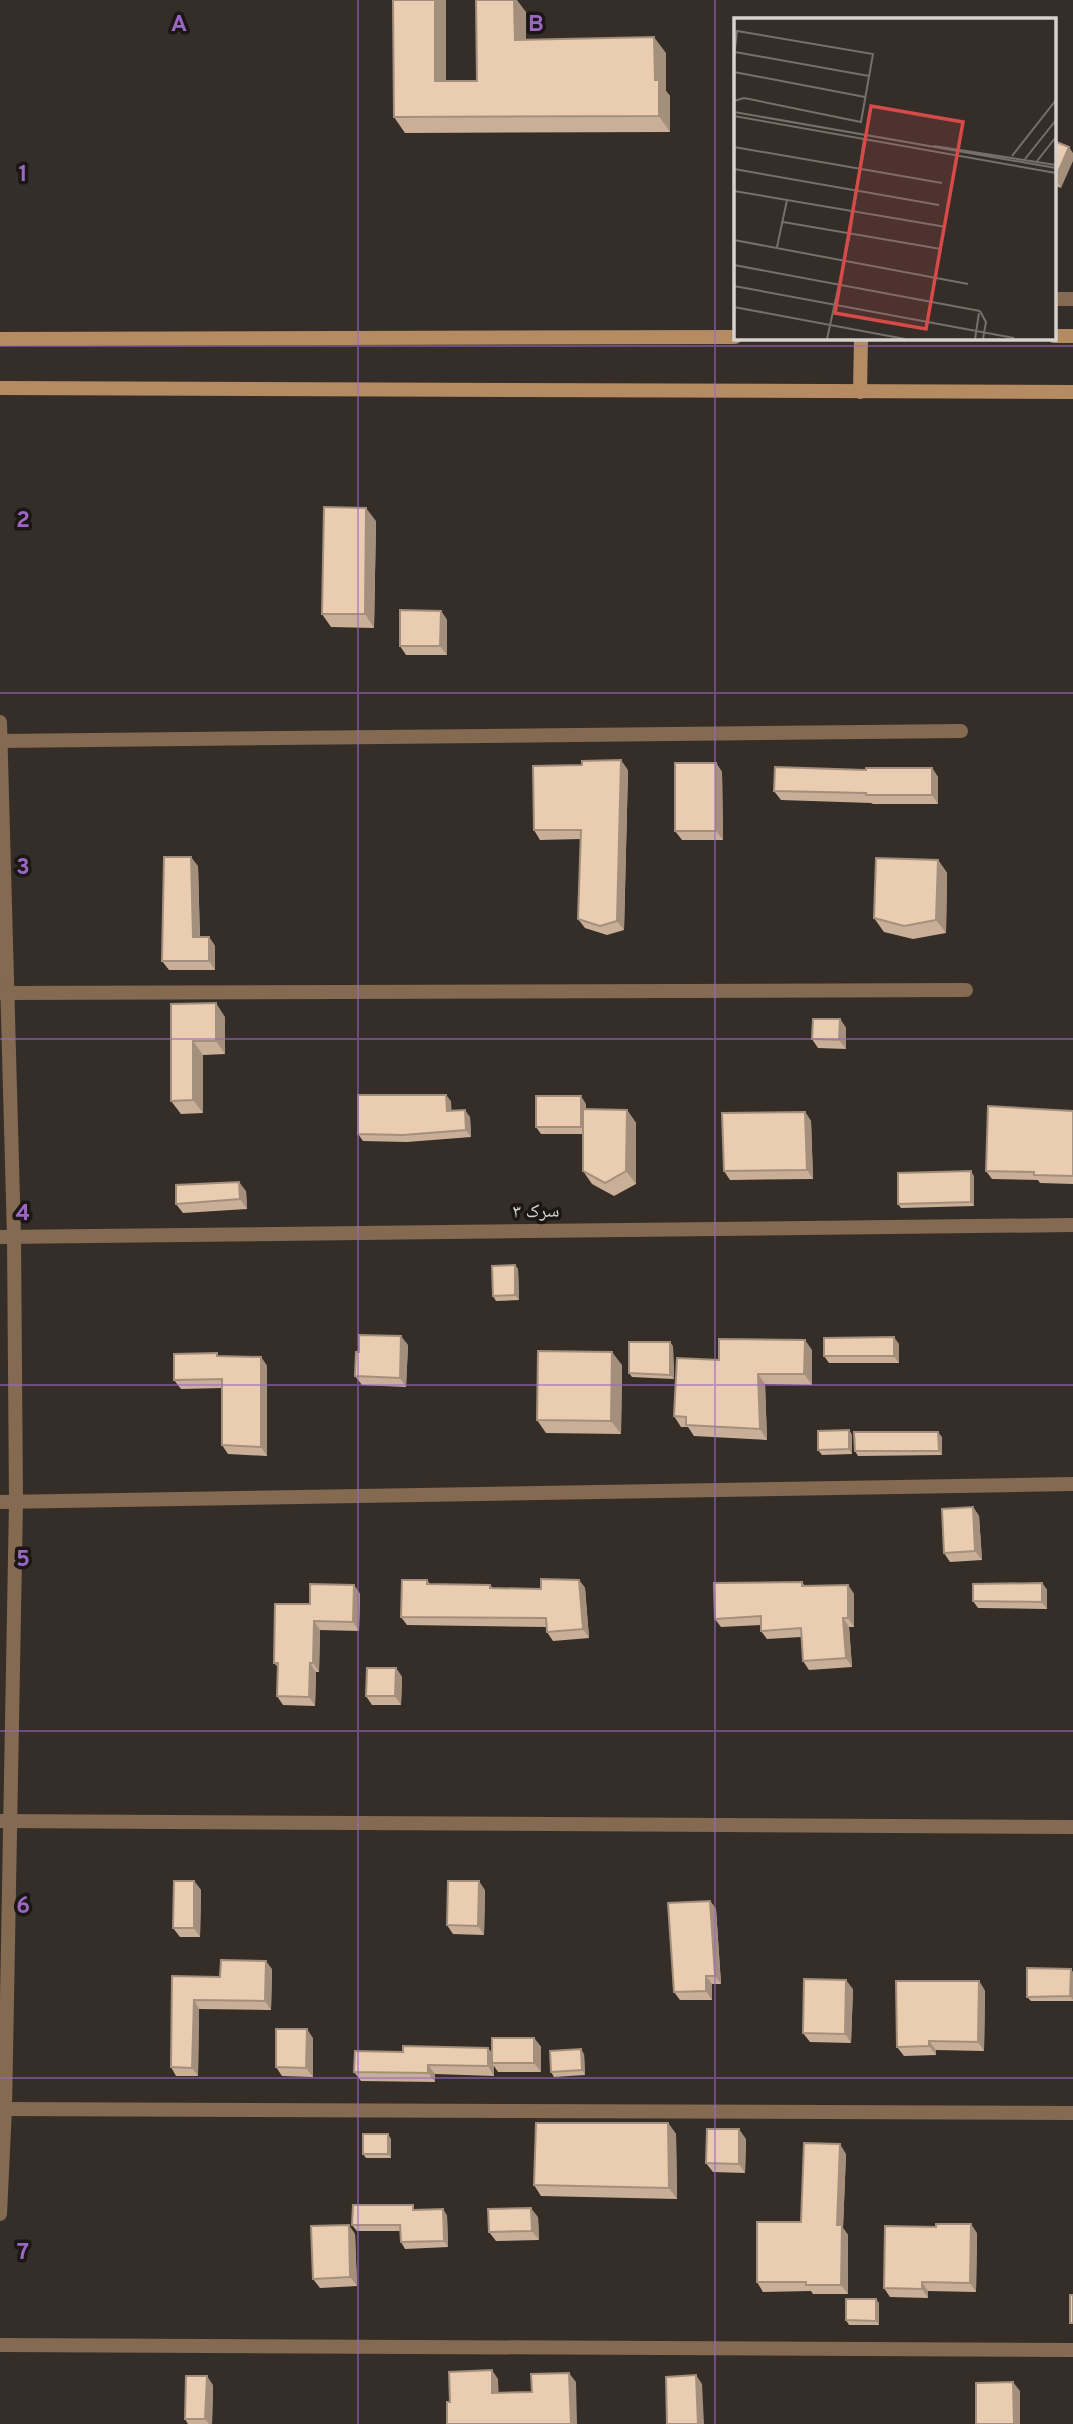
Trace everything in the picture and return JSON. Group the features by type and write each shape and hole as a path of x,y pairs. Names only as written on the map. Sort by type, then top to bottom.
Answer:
{"main road":[{"path":"0,339 734,337"},
{"path":"860,392 861,340"},
{"path":"0,388 1073,392"}],"street":[{"path":"0,723 7,1237 16,1502 6,1821 0,2214"},
{"path":"1,741 961,730"},
{"path":"4,993 966,990"},
{"name":"سرک ۳","path":"7,1237 1073,1225"},
{"path":"0,1502 1073,1484"},
{"path":"6,1821 1073,1827"},
{"path":"3,2109 1073,2113"},
{"path":"0,2345 1073,2350"}],"building":[{"path":"393,0 435,0 435,81 477,81 476,0 514,0 515,40 654,37 655,80 659,80 659,116 394,117"},
{"path":"1056,142 1069,147 1056,177"},
{"path":"324,507 366,508 365,614 322,614"},
{"path":"400,610 441,611 440,646 400,646"},
{"path":"621,760 617,921 600,926 578,919 581,830 534,830 533,766 582,765 582,761"},
{"path":"675,763 716,763 716,831 675,831"},
{"path":"775,767 866,770 932,768 932,795 774,791"},
{"path":"164,857 191,857 193,937 209,937 209,961 162,961"},
{"path":"876,858 938,860 936,920 904,926 874,918"},
{"path":"216,1003 216,1041 193,1041 193,1100 171,1101 171,1004"},
{"path":"813,1019 840,1019 839,1040 812,1039"},
{"path":"358,1095 446,1095 447,1111 465,1110 466,1130 403,1135 358,1134"},
{"path":"536,1096 581,1096 581,1127 536,1127"},
{"path":"988,1106 1073,1111 1073,1176 986,1171"},
{"path":"583,1109 627,1110 626,1171 605,1183 583,1171"},
{"path":"805,1112 807,1170 724,1171 722,1113"},
{"path":"971,1171 971,1202 898,1204 898,1173"},
{"path":"239,1182 240,1199 176,1204 176,1185"},
{"path":"515,1265 515,1295 493,1296 492,1266"},
{"path":"359,1335 401,1336 400,1378 355,1376"},
{"path":"894,1337 894,1356 824,1356 824,1338"},
{"path":"719,1339 805,1340 804,1374 758,1374 760,1429 686,1425 686,1417 674,1416 677,1358 719,1360"},
{"path":"629,1342 670,1342 670,1375 629,1373"},
{"path":"538,1351 612,1352 611,1421 537,1420"},
{"path":"217,1353 217,1356 261,1357 261,1447 222,1445 222,1379 174,1380 174,1354"},
{"path":"849,1430 849,1449 818,1450 818,1431"},
{"path":"854,1432 938,1432 939,1451 855,1451"},
{"path":"973,1507 975,1551 944,1553 942,1509"},
{"path":"541,1579 579,1580 583,1629 547,1632 546,1618 401,1617 402,1580 427,1580 427,1584 541,1589"},
{"path":"802,1582 802,1586 848,1585 848,1618 843,1618 846,1658 803,1661 801,1628 761,1631 761,1616 715,1619 714,1583"},
{"path":"1042,1583 1042,1602 973,1601 973,1584"},
{"path":"310,1584 354,1585 353,1622 314,1621 309,1697 277,1696 278,1663 274,1663 275,1604 310,1604"},
{"path":"367,1668 396,1668 395,1696 366,1696"},
{"path":"174,1881 194,1881 194,1928 173,1928"},
{"path":"448,1881 479,1881 478,1926 447,1925"},
{"path":"710,1901 715,1976 706,1976 706,1991 674,1992 668,1903"},
{"path":"221,1960 266,1961 265,2001 194,2000 192,2068 171,2067 172,1976 220,1977"},
{"path":"1027,1968 1071,1969 1070,1996 1027,1997"},
{"path":"804,1979 846,1980 845,2034 803,2033"},
{"path":"896,1981 979,1981 978,2042 929,2041 929,2046 897,2047"},
{"path":"276,2029 307,2029 306,2068 276,2067"},
{"path":"492,2038 534,2038 534,2063 492,2063"},
{"path":"403,2046 488,2048 488,2066 428,2065 428,2073 354,2072 355,2051 403,2052"},
{"path":"581,2049 582,2070 551,2072 550,2051"},
{"path":"536,2123 668,2123 669,2188 534,2185"},
{"path":"707,2129 739,2129 739,2164 706,2163"},
{"path":"363,2134 388,2134 388,2154 363,2154"},
{"path":"804,2143 840,2144 837,2225 842,2225 841,2285 757,2282 757,2222 801,2222"},
{"path":"353,2205 413,2205 413,2210 443,2209 444,2241 401,2242 400,2225 352,2225"},
{"path":"531,2208 532,2231 489,2232 488,2209"},
{"path":"936,2224 971,2224 970,2283 922,2282 922,2289 884,2288 885,2226 936,2227"},
{"path":"349,2225 350,2277 313,2279 311,2226"},
{"path":"1070,2295 1073,2295 1073,2323 1070,2323"},
{"path":"846,2299 876,2299 876,2321 846,2320"},
{"path":"492,2370 492,2393 532,2392 531,2374 569,2373 571,2424 447,2424 447,2402 450,2402 449,2372"},
{"path":"696,2375 698,2424 667,2424 666,2377"},
{"path":"186,2376 207,2376 205,2419 185,2419"},
{"path":"1013,2382 1014,2424 976,2424 976,2383"}]}
